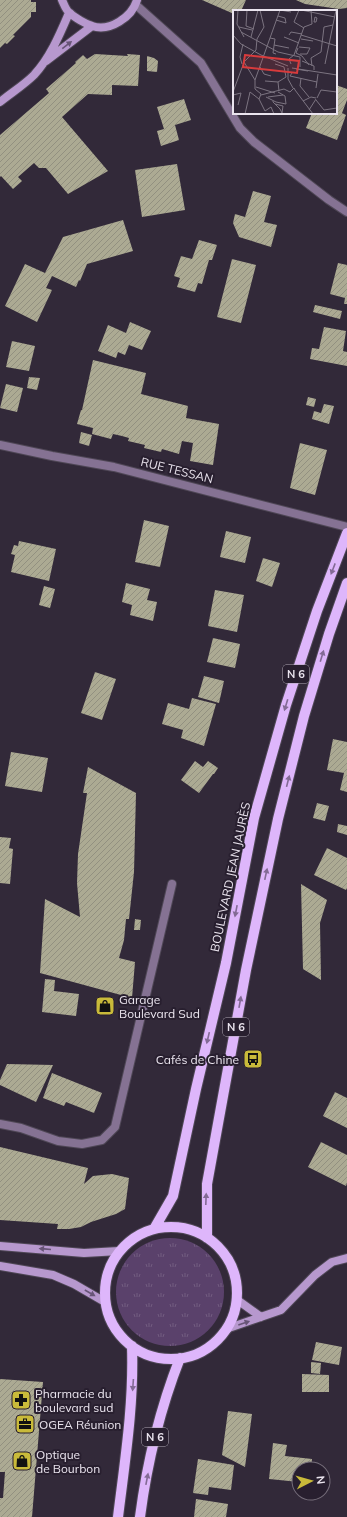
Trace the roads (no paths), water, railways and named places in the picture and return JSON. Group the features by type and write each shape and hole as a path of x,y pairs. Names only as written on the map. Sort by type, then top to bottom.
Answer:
{"main road":[{"name":"BOULEVARD JEAN JAURÈS","path":"154,1229 173,1196 196,1089 226,963 254,818 288,698 317,611 347,533"},
{"name":"N 6","path":"207,1238 206,1184 246,970 278,819 309,701 329,634 347,584"},
{"path":"172,1227 190,1230 207,1238 220,1249 230,1264 235,1281 236,1299 233,1314 226,1329 214,1343 198,1353 180,1358 163,1359 146,1354 132,1346 119,1334 110,1319 106,1302 105,1284 108,1272 119,1251 135,1237 154,1229 172,1227"},
{"name":"N 6","path":"118,1517 130,1416 133,1377 132,1346"},
{"name":"N 6","path":"140,1517 157,1428 168,1388 180,1358"}],"street":[{"path":"62,0 69,13 92,26 105,27 118,23 128,15 136,2 202,63 240,128 254,142 329,200 347,212"},
{"path":"0,102 33,76 43,64 57,40 69,13"},
{"path":"43,64 92,26"},
{"name":"RUE TESSAN","path":"0,445 52,456 114,466 347,527"},
{"path":"0,1124 21,1128 58,1140 82,1144 102,1140 115,1127 172,884"},
{"path":"0,1246 84,1253 119,1251"},
{"path":"226,1329 280,1310 314,1274 332,1262 347,1258"},
{"path":"0,1266 53,1275 74,1284 106,1302"},
{"path":"236,1299 261,1317"}],"place":[{"name":"Garage Boulevard Sud","path":"105,1006"},
{"name":"Cafés de Chine","path":"253,1059"},
{"name":"Pharmacie du boulevard sud","path":"21,1400"},
{"name":"OGEA Réunion","path":"25,1424"},
{"name":"Optique de Bourbon","path":"22,1461"}]}
